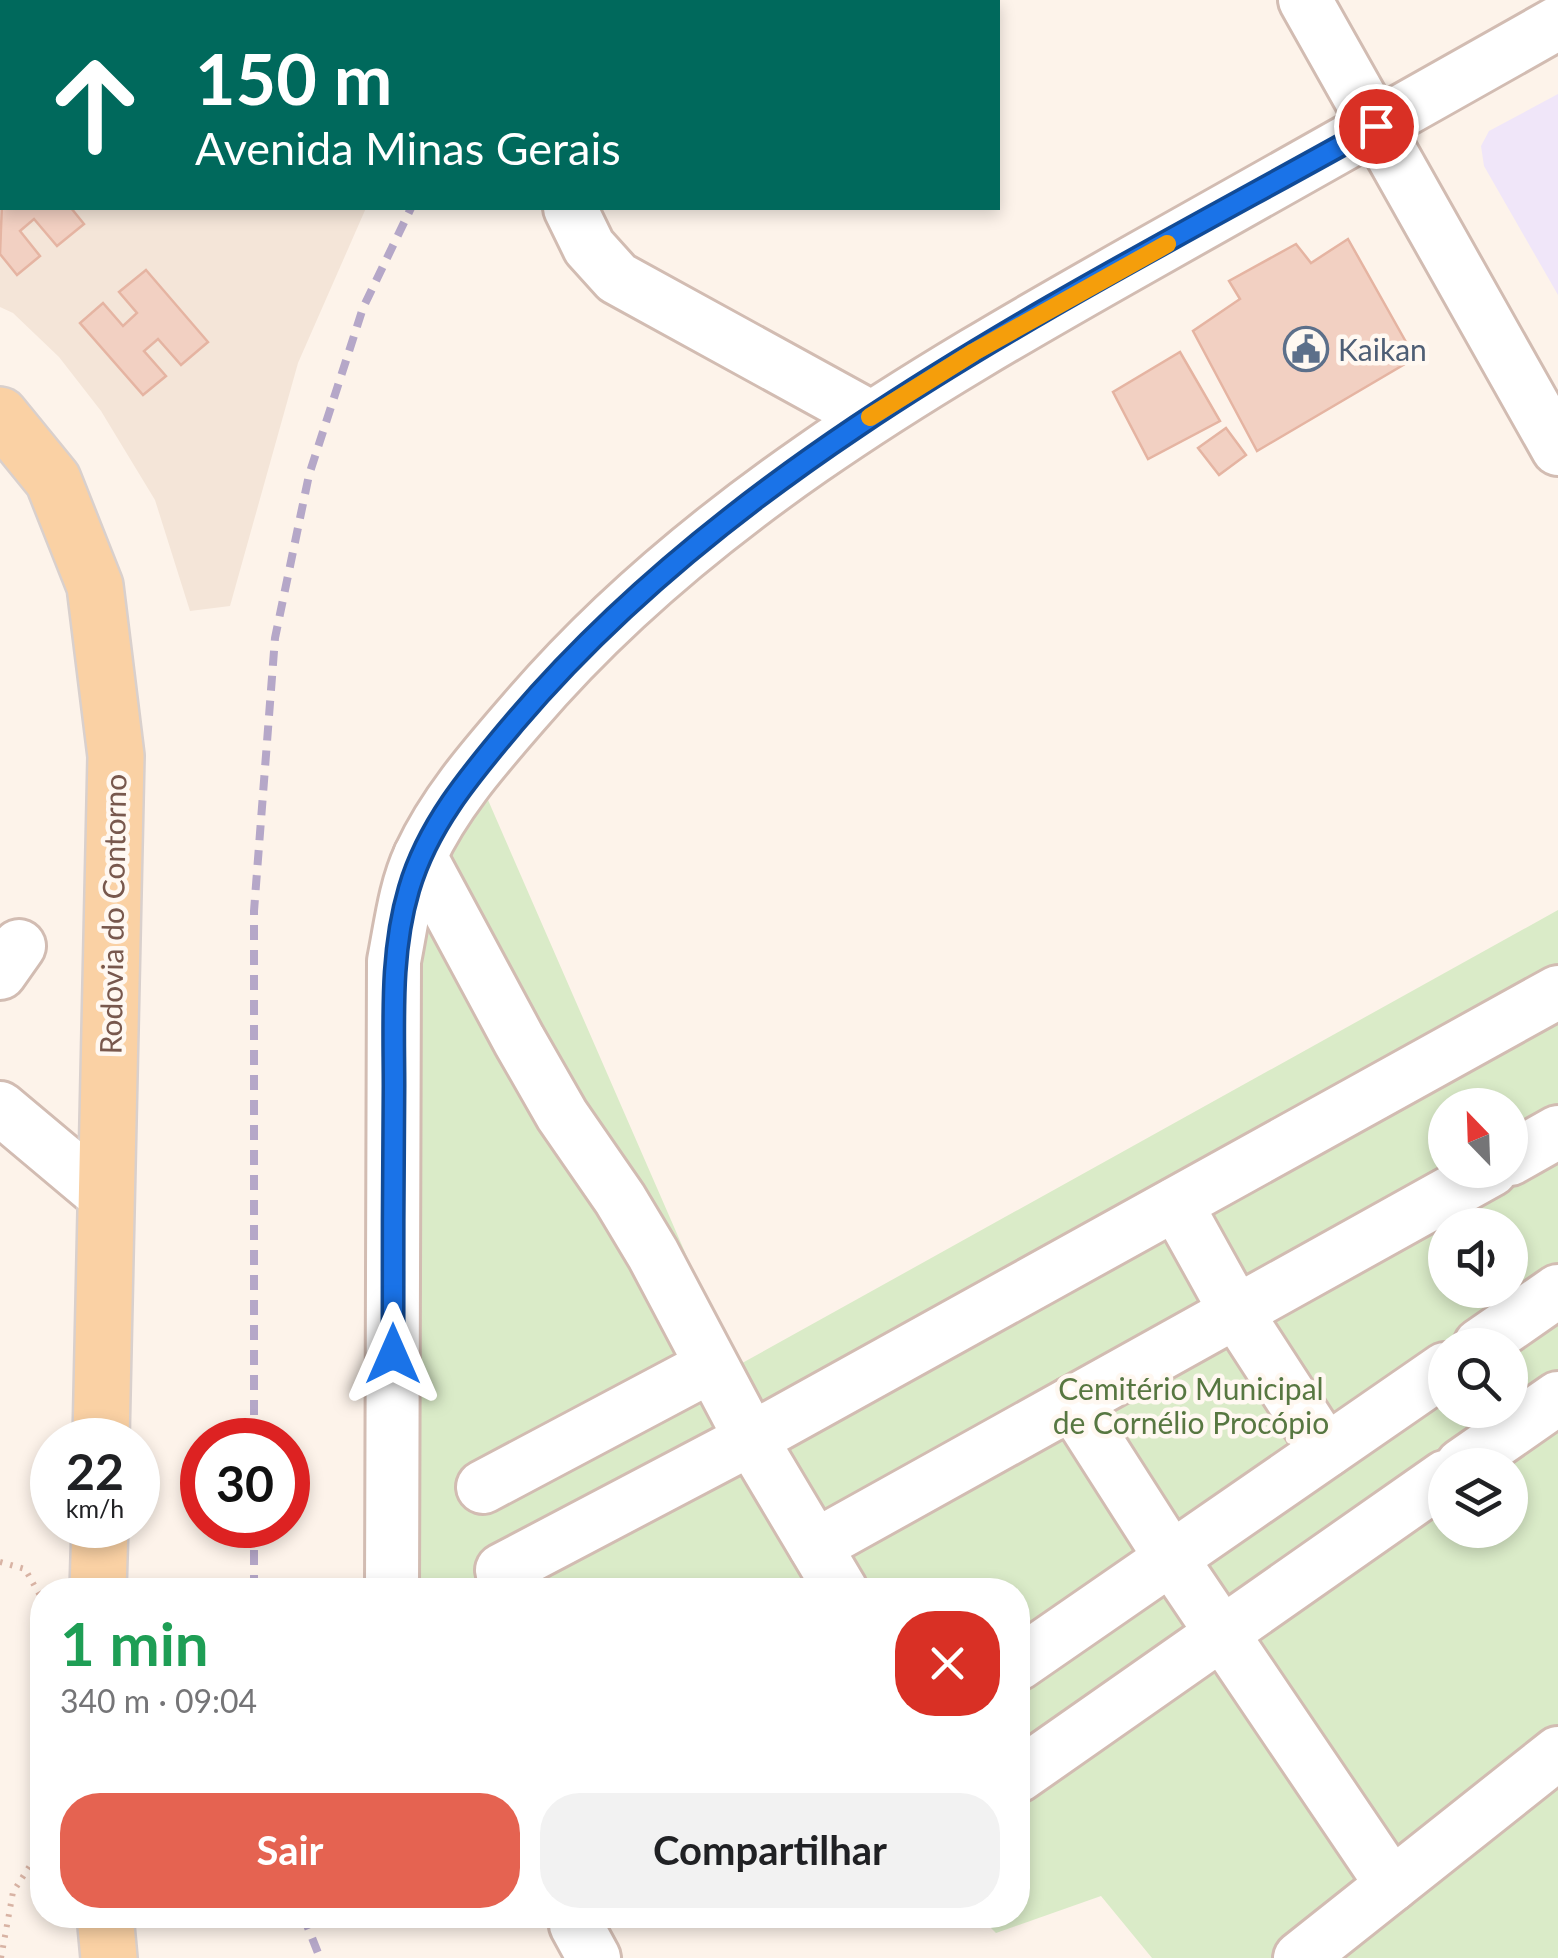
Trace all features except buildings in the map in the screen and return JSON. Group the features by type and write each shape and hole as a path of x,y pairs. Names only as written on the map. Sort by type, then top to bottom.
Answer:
{"main road":[{"name":"Rodovia do Contorno","path":"0,415 52,480 95,586 116,756 101,1418"},
{"path":"98,1578 99,1548"},
{"path":"106,1928 109,1958"}],"street":[{"path":"1304,0 1558,448"},
{"path":"392,1578 394,961 420,856 462,784 568,660 710,532 870,417 974,352 1558,23"},
{"path":"571,210 589,247 617,278 870,417"},
{"path":"420,856 562,1115 653,1254 751,1439 834,1578"},
{"path":"502,1570 751,1439 1558,992"},
{"path":"0,1108 106,1197"},
{"path":"1528,1149 1558,1132"},
{"path":"814,1546 1459,1188"},
{"path":"1176,1204 1236,1312 1326,1451"},
{"path":"1505,1328 1558,1291"},
{"path":"483,1487 712,1366"},
{"path":"1030,1656 1428,1381"},
{"path":"1486,1448 1558,1398"},
{"path":"1072,1403 1171,1558 1392,1885"},
{"path":"1030,1768 1428,1489"},
{"path":"1300,1958 1558,1753"},
{"path":"577,1928 594,1958"}],"path":[{"path":"0,1562 24,1569 30,1579"},
{"path":"1,1958 14,1892 30,1866"}],"shaded area":[{"path":"1558,94 1558,295 1484,166 1481,146 1489,131"},
{"path":"0,210 365,210 298,363 230,606 190,611 155,500 101,411 59,357 13,313 0,307"}],"green space":[{"name":"Cemitério Municipal de Cornélio Procópio","path":"488,800 735,1367 1558,910 1558,1958 1152,1958 1101,1896 1030,1921 1030,1578 402,1578 416,945 447,854"}],"railway":[{"path":"254,1418 254,911 275,638 309,475 363,308 410,210"},
{"path":"254,1548 254,1578"},
{"path":"308,1928 320,1958"}],"slow traffic":[{"path":"870,417 974,352 1167,244"}],"place":[{"name":"Kaikan","path":"1306,349"}],"route":[{"path":"393,1354 394,961 420,856 462,784 568,660 710,532 870,417 974,352 1376,126"}]}
